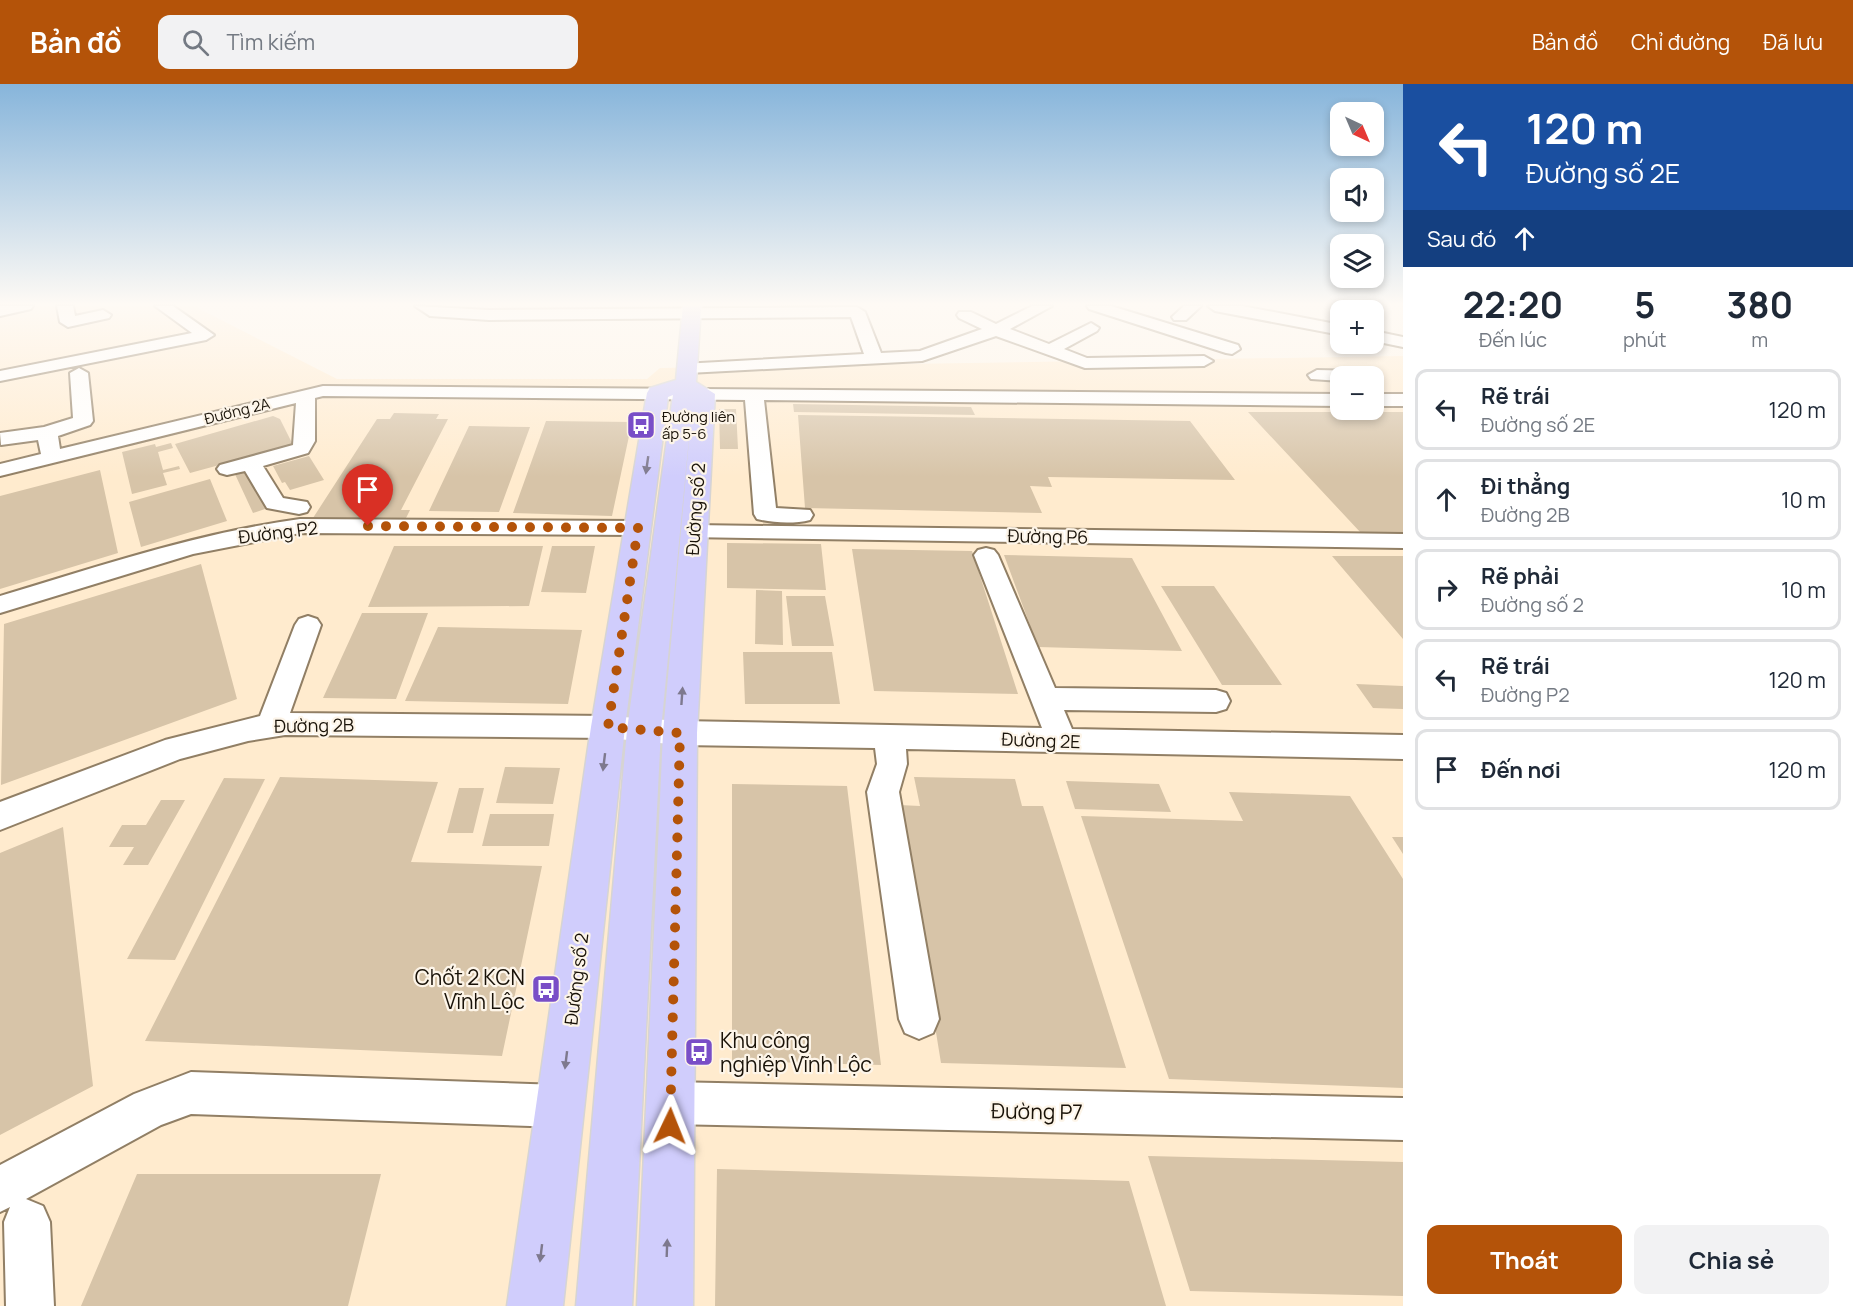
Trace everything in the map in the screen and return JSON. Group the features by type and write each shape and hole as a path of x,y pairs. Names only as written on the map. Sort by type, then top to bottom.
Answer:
{"main road":[{"path":"684,387 686,363"},
{"name":"Đường số 2","path":"665,1306 670,1103 644,730 638,528 684,387"},
{"name":"Đường số 2","path":"535,1306 560,1106 644,730 694,532 684,387"},
{"name":"Đường số 2","path":"604,1306 644,730 684,387"}],"street":[{"path":"1,439 46,433 83,421 76,363"},
{"path":"0,376 93,363"},
{"path":"684,387 854,363"},
{"path":"1317,375 1330,375"},
{"path":"684,387 754,395 1330,400"},
{"name":"Đường 2A","path":"0,470 306,394 684,387"},
{"path":"227,469 303,447 306,394"},
{"path":"754,395 765,514 1284,522"},
{"path":"46,433 52,457"},
{"path":"251,463 274,503 299,507"},
{"path":"0,486 21,481"},
{"name":"Đường P2","path":"0,605 212,541 276,528 300,526 638,528"},
{"name":"Đường P6","path":"694,532 1403,541"},
{"path":"986,555 1062,740"},
{"path":"271,725 308,625"},
{"path":"1045,699 1216,702"},
{"name":"Đường 2B","path":"0,816 172,749 243,729 271,725 644,730"},
{"name":"Đường 2E","path":"644,730 1403,747"},
{"path":"889,735 892,764 883,792 919,1018"},
{"path":"30,1306 14,1205 149,1109 191,1093 560,1106"},
{"name":"Đường P7","path":"670,1103 1403,1119"}],"shaded area":[{"name":"Khu công nghiệp Vĩnh Lộc","path":"0,363 306,363 337,379 647,379 660,368 968,363 1403,363 1403,1306 0,1306"}],"building":[{"path":"793,404 971,407 975,415 794,412"},
{"path":"719,409 736,409 738,449 720,449"},
{"path":"1248,412 1330,412 1330,420 1384,420 1384,412 1403,412 1403,533 1361,533"},
{"path":"394,413 439,414 436,419 448,419 401,510 410,510 405,520 313,518 377,419 390,419"},
{"path":"798,415 1190,421 1235,480 1048,477 1052,487 1030,486 1042,513 805,508"},
{"path":"273,416 280,419 293,445 190,473 175,444"},
{"path":"546,421 632,422 612,516 513,513"},
{"path":"469,426 530,427 499,512 429,511"},
{"path":"171,443 173,448 158,452 163,470 179,466 180,469 163,473 167,485 132,494 122,452 155,444 156,447"},
{"path":"309,456 324,480 290,490 285,482 282,483 273,466"},
{"path":"249,468 268,508 253,513 234,472"},
{"path":"100,470 118,553 0,589 0,496"},
{"path":"210,479 227,521 141,547 129,502"},
{"path":"727,543 821,544 826,590 727,588"},
{"path":"394,546 543,546 529,606 368,607"},
{"path":"552,546 595,546 586,593 541,592"},
{"path":"852,549 972,551 1018,694 874,691"},
{"path":"1004,555 1132,558 1182,651 1038,647"},
{"path":"1332,556 1403,556 1403,639"},
{"path":"201,564 237,699 1,785 4,624"},
{"path":"1161,586 1214,586 1282,685 1222,685"},
{"path":"756,590 782,591 783,645 755,644"},
{"path":"786,596 825,596 834,646 792,646"},
{"path":"362,613 428,613 396,699 323,698"},
{"path":"438,627 582,630 568,704 405,701"},
{"path":"743,652 832,652 840,704 745,704"},
{"path":"1356,684 1403,686 1403,709 1373,708"},
{"path":"505,767 560,768 553,804 496,803"},
{"path":"280,777 438,782 411,862 542,866 502,1056 145,1041"},
{"path":"914,777 1015,779 1022,806 1043,806 1126,1068 941,1063 899,805 920,806"},
{"path":"224,778 265,779 175,960 127,959"},
{"path":"1066,781 1159,784 1171,812 1075,809"},
{"path":"732,784 847,786 881,1065 732,1061"},
{"path":"459,788 484,788 473,833 447,833"},
{"path":"1229,792 1350,796 1403,879 1403,1088 1169,1079 1081,816 1243,821"},
{"path":"161,800 185,800 148,865 123,865 134,847 109,847 122,825 146,825"},
{"path":"490,814 554,814 549,846 482,846"},
{"path":"63,827 93,1086 0,1135 0,853"},
{"path":"1392,837 1403,837 1403,854"},
{"path":"1148,1156 1403,1162 1403,1296 1190,1291"},
{"path":"717,1169 1129,1181 1166,1306 715,1306"},
{"path":"137,1174 381,1174 348,1306 81,1306"}],"place":[{"name":"Đường liên ấp 5-6","path":"641,425"},
{"name":"Chốt 2 KCN Vĩnh Lộc","path":"546,989"},
{"name":"Khu công nghiệp Vĩnh Lộc","path":"699,1052"}],"route":[{"path":"368,526 638,528 608,727 680,733 670,1126"}]}
